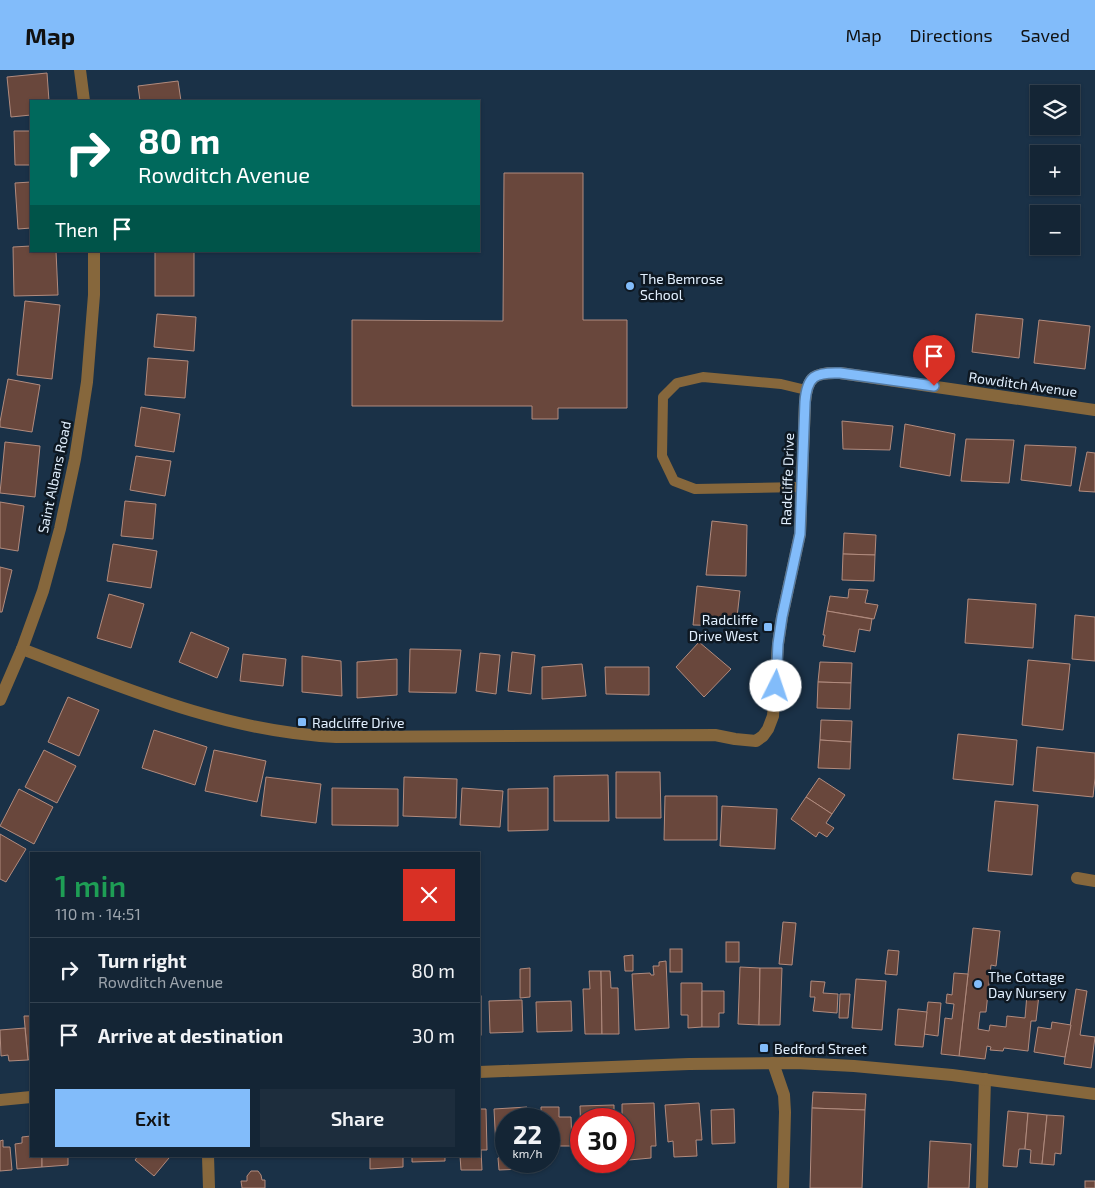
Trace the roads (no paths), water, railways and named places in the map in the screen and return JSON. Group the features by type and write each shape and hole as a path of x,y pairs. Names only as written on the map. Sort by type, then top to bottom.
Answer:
{"street":[{"path":"80,70 84,100"},
{"name":"Saint Albans Road","path":"0,700 22,649 43,590 60,529 75,458 88,382 94,295 94,252"},
{"name":"Rowditch Avenue","path":"806,390 811,379 818,375 840,373 1095,410"},
{"name":"Radcliffe Drive","path":"22,649 143,695 194,711 241,724 307,736 715,735 756,741 768,729 773,716 778,644 782,617 800,534 806,390"},
{"path":"1077,878 1095,880"},
{"path":"480,1072 774,1062 864,1067 985,1079 1095,1094"},
{"path":"774,1062 784,1095 783,1188"},
{"path":"982,1188 985,1079"},
{"path":"0,1100 30,1097"},
{"path":"208,1157 209,1188"}],"lane":[{"path":"802,487 695,489 674,481 662,456 663,397 677,383 703,377 781,384 806,390"}],"place":[{"name":"The Bemrose School","path":"630,286"},
{"name":"Radcliffe Drive West","path":"768,627"},
{"name":"Radcliffe Drive","path":"302,722"},
{"name":"The Cottage Day Nursery","path":"978,984"},
{"name":"Bedford Street","path":"764,1048"}]}
